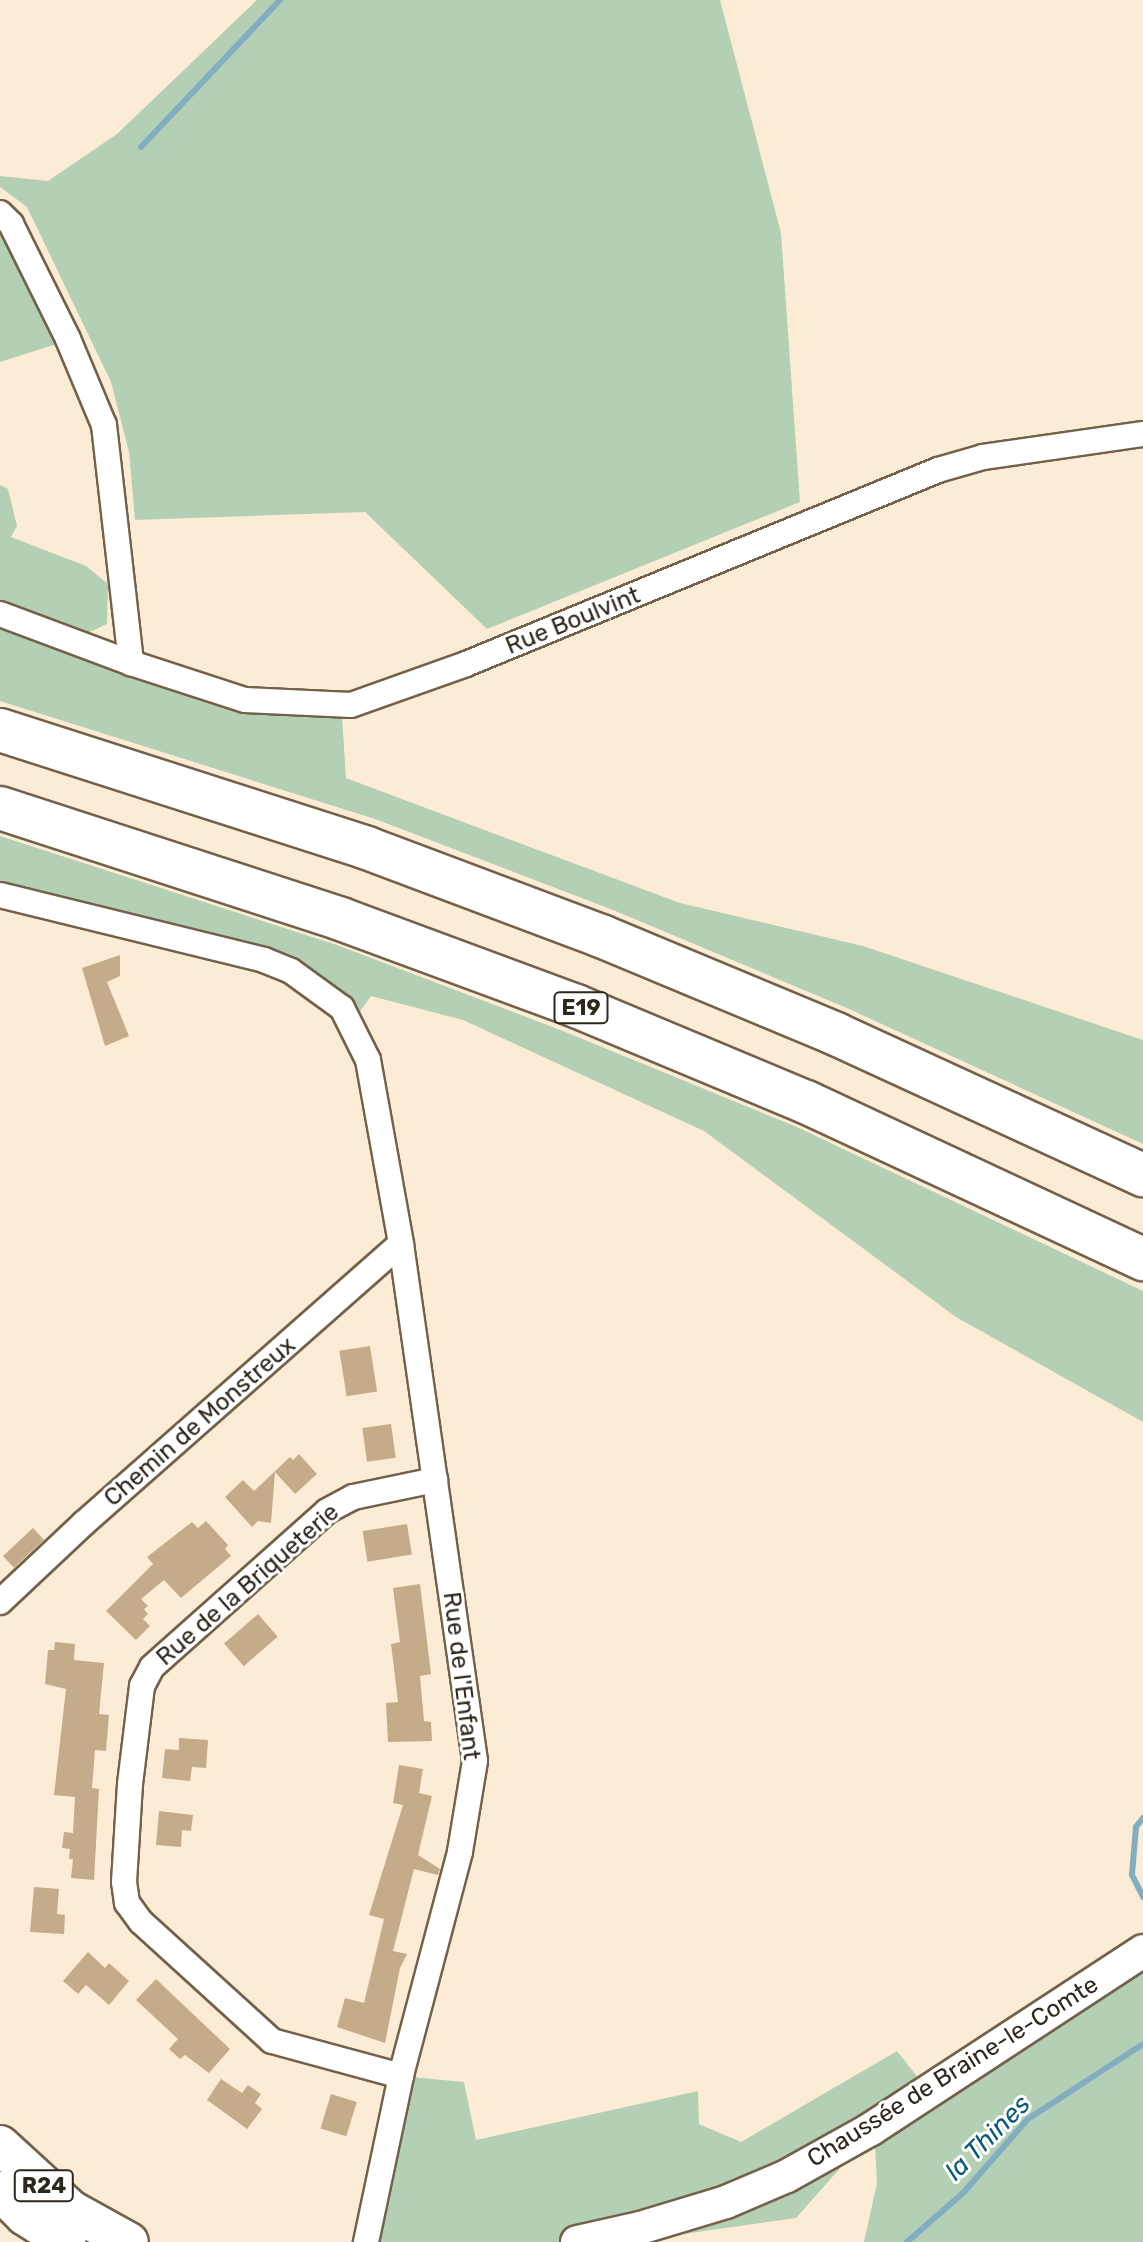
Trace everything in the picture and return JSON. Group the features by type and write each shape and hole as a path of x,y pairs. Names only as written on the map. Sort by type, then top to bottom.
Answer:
{"highway":[{"path":"0,730 367,848 587,931 836,1034 1143,1175"},
{"name":"E19","path":"0,808 341,919 576,1006 820,1108 1143,1259"},
{"name":"R24","path":"0,2145 71,2210 79,2232"},
{"name":"R24","path":"0,2191 25,2216 79,2232"},
{"path":"79,2232 129,2242"}],"main road":[{"name":"Chaussée de Braine-le-Comte","path":"577,2242 640,2228 726,2202 787,2176 871,2129 1143,1951"}],"street":[{"path":"0,213 11,224 68,339 104,425 131,663"},
{"name":"Rue Boulvint","path":"0,614 131,663 245,700 351,705 481,658 938,470 996,455 1143,434"},
{"name":"Rue de l'Enfant","path":"0,895 264,960 299,976 342,1008 368,1060 401,1244 475,1761 460,1852 401,2076 366,2242"},
{"name":"Chemin de Monstreux","path":"0,1602 84,1523 401,1244"},
{"name":"Rue de la Briqueterie","path":"401,2076 272,2041 141,1922 127,1903 127,1826 142,1686 152,1667 327,1511 353,1497 435,1480"}],"green space":[{"path":"257,0 720,0 781,233 800,502 487,629 365,512 135,520 129,452 111,382 27,207 0,187 0,176 48,181 117,134"},
{"path":"0,232 60,343 0,362"},
{"path":"0,485 8,489 17,526 11,537 86,566 108,584 107,624 85,634 0,602"},
{"path":"0,629 69,655 270,715 342,716 346,778 680,903 863,946 1143,1040 1143,1144 849,1009 613,910 375,819 0,701"},
{"path":"0,836 337,945 563,1031 799,1128 1143,1291 1143,1422 956,1317 704,1131 463,1020 371,996 359,1013 304,967 0,889"},
{"path":"1143,1941 1143,2242 864,2242 877,2183 875,2147"},
{"path":"897,2051 919,2079 796,2218 627,2242 366,2242 401,2076 464,2082 476,2140 698,2091 699,2124 741,2142"}],"building":[{"path":"120,955 120,976 107,982 129,1036 105,1046 82,968"},
{"path":"370,1346 377,1391 347,1396 339,1351"},
{"path":"391,1424 396,1458 367,1462 362,1428"},
{"path":"299,1454 317,1474 295,1494 275,1472 271,1523 258,1521 252,1527 225,1497 243,1480 254,1491 290,1457 293,1460"},
{"path":"206,1521 228,1545 225,1549 231,1556 181,1598 164,1580 141,1599 148,1606 144,1609 148,1614 143,1619 150,1626 136,1640 106,1611 153,1564 147,1557 192,1522 198,1528"},
{"path":"407,1524 412,1555 367,1562 363,1531"},
{"path":"33,1528 44,1540 14,1568 3,1556"},
{"path":"420,1584 431,1674 420,1676 424,1721 431,1722 432,1741 388,1742 386,1703 398,1702 391,1644 400,1642 393,1588"},
{"path":"258,1614 278,1637 244,1666 224,1644"},
{"path":"55,1642 75,1644 74,1660 104,1663 99,1714 109,1715 106,1751 95,1750 92,1788 99,1789 94,1880 71,1878 73,1859 69,1859 70,1849 62,1848 64,1832 73,1833 75,1797 54,1795 66,1689 45,1684 48,1650 54,1650"},
{"path":"179,1738 208,1740 206,1768 192,1767 190,1781 162,1778 165,1749 179,1750"},
{"path":"399,1765 423,1769 419,1793 432,1796 418,1855 440,1869 438,1875 414,1869 393,1951 407,1954 400,1968 385,2043 337,2027 345,1998 364,2003 384,1919 369,1915 403,1805 393,1803"},
{"path":"159,1811 193,1815 191,1831 182,1830 181,1847 156,1845"},
{"path":"34,1887 59,1889 57,1914 65,1915 64,1934 30,1932"},
{"path":"88,1952 105,1968 109,1963 129,1981 109,2005 86,1985 78,1994 63,1981"},
{"path":"156,1979 230,2049 209,2073 185,2055 180,2059 169,2049 178,2039 136,2000"},
{"path":"221,2079 242,2093 248,2085 261,2094 255,2103 262,2109 247,2129 207,2100"},
{"path":"331,2094 357,2102 346,2136 320,2128"}],"waterway":[{"path":"141,147 280,0"},
{"name":"la Thines","path":"1143,1818 1136,1827 1132,1875 1143,1897"},
{"name":"la Thines","path":"907,2242 963,2193 1028,2119 1143,2044"}]}
